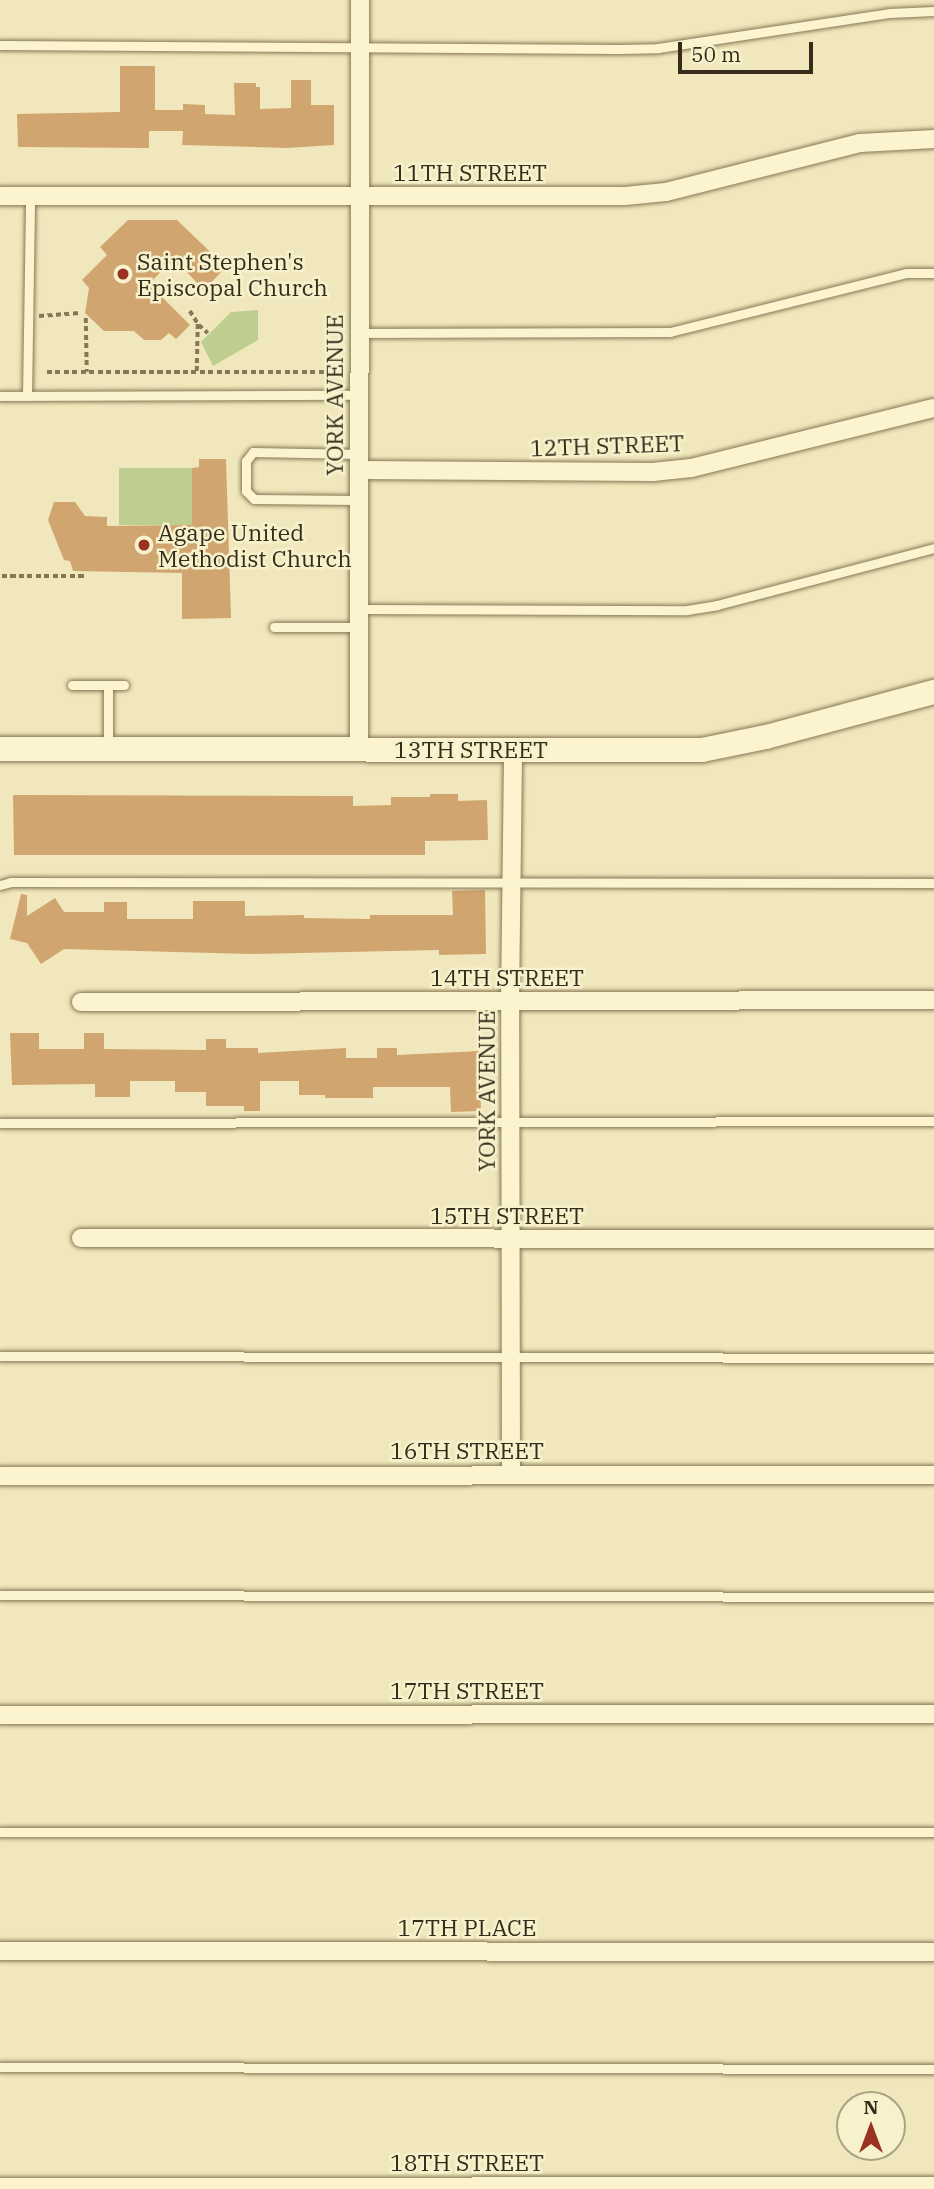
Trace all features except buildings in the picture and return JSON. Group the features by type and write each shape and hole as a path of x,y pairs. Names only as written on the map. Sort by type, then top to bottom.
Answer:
{"street":[{"name":"YORK AVENUE","path":"359,749 360,0"},
{"name":"11TH STREET","path":"0,196 625,196 666,192 860,143 934,139"},
{"name":"12TH STREET","path":"359,462 560,472 691,468 934,408"},
{"name":"13TH STREET","path":"0,749 702,750 766,737 934,692"},
{"name":"YORK AVENUE","path":"511,1475 510,1002 513,750"},
{"name":"14TH STREET","path":"81,1002 934,1000"},
{"name":"15TH STREET","path":"80,1238 934,1239"},
{"name":"16TH STREET","path":"0,1476 934,1475"},
{"name":"17TH STREET","path":"0,1715 934,1714"},
{"name":"17TH PLACE","path":"0,1951 934,1952"},
{"name":"18TH STREET","path":"0,2187 934,2186"}],"lane":[{"path":"0,45 360,50 658,48 890,13 934,11"},
{"path":"27,396 30,196"},
{"path":"359,333 670,332 905,273 934,273"},
{"path":"0,396 359,395"},
{"path":"359,462 253,452 246,461 248,496 254,499 359,500"},
{"path":"274,627 359,618 687,610 717,606 934,548"},
{"path":"72,685 124,685"},
{"path":"108,685 108,749"},
{"path":"0,885 39,882 934,883"},
{"path":"0,1123 934,1121"},
{"path":"0,1356 934,1358"},
{"path":"0,1594 934,1597"},
{"path":"0,1832 934,1832"},
{"path":"0,2067 934,2068"}],"path":[{"path":"190,311 208,333"},
{"path":"27,318 52,313 79,313"},
{"path":"86,318 87,372"},
{"path":"197,372 198,324"},
{"path":"47,372 337,372"},
{"path":"2,576 85,576"}],"green space":[{"path":"258,310 258,340 213,366 201,342 231,312"},
{"path":"119,468 192,468 192,525 119,525"}],"place":[{"name":"Saint Stephen's Episcopal Church","path":"123,274"},
{"name":"Agape United Methodist Church","path":"144,545"}]}
